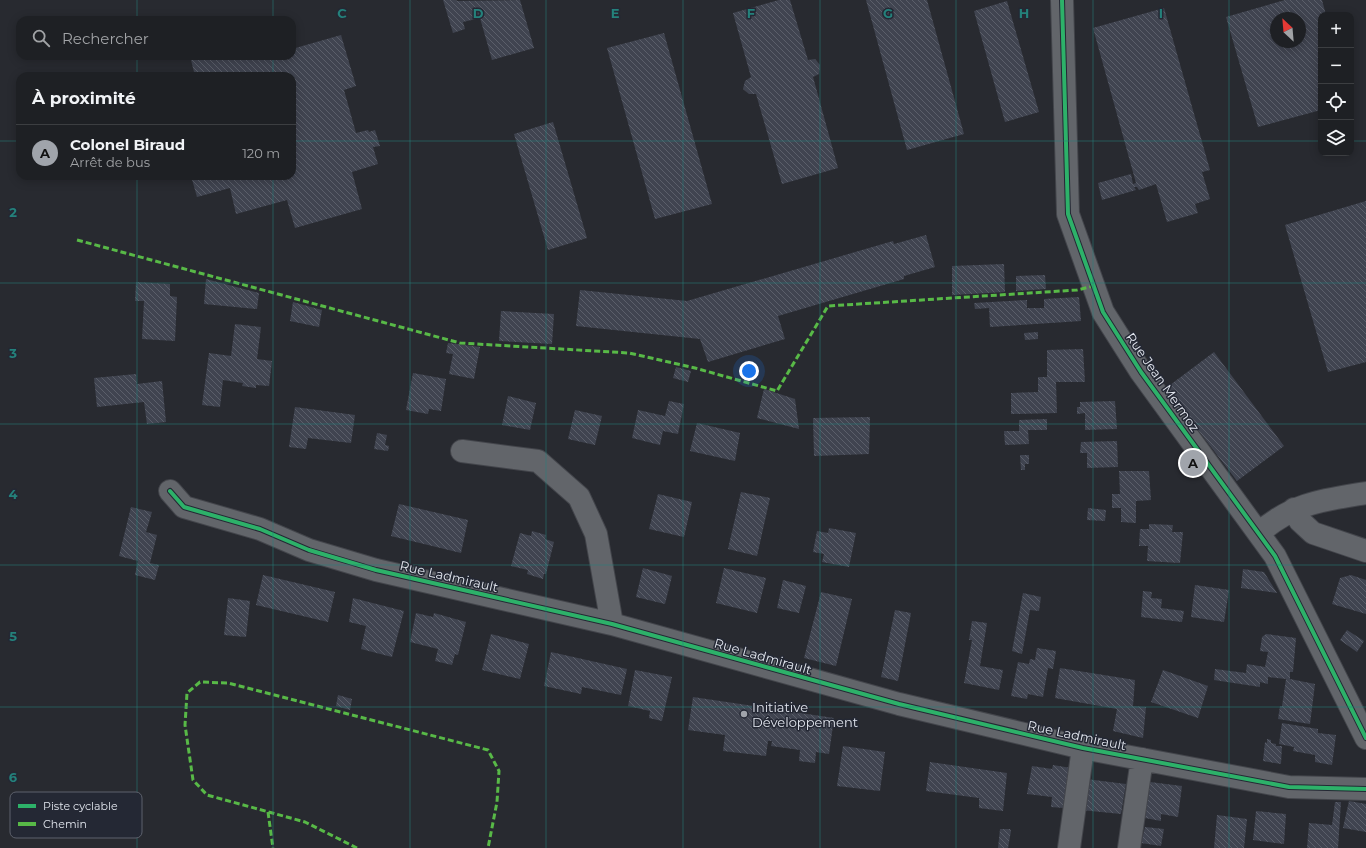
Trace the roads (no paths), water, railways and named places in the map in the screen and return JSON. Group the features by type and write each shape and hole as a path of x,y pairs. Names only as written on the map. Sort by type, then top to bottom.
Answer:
{"street":[{"name":"Rue Jean Mermoz","path":"1062,0 1068,214 1103,312 1141,372 1275,556 1366,738"},
{"path":"462,451 538,461 579,498 596,534 612,624"},
{"name":"Rue Ladmirault","path":"170,491 184,507 260,529 316,552 376,570 612,624 899,704 1083,748 1289,787 1366,789"},
{"path":"1259,533 1294,509 1314,502 1366,493"},
{"path":"1294,509 1300,521 1313,533 1366,551"},
{"path":"1069,848 1083,748"},
{"path":"1129,848 1142,759"}],"place":[{"name":"Colonel Biraud","path":"1193,463"},
{"name":"Initiative Développement","path":"744,714"}]}
